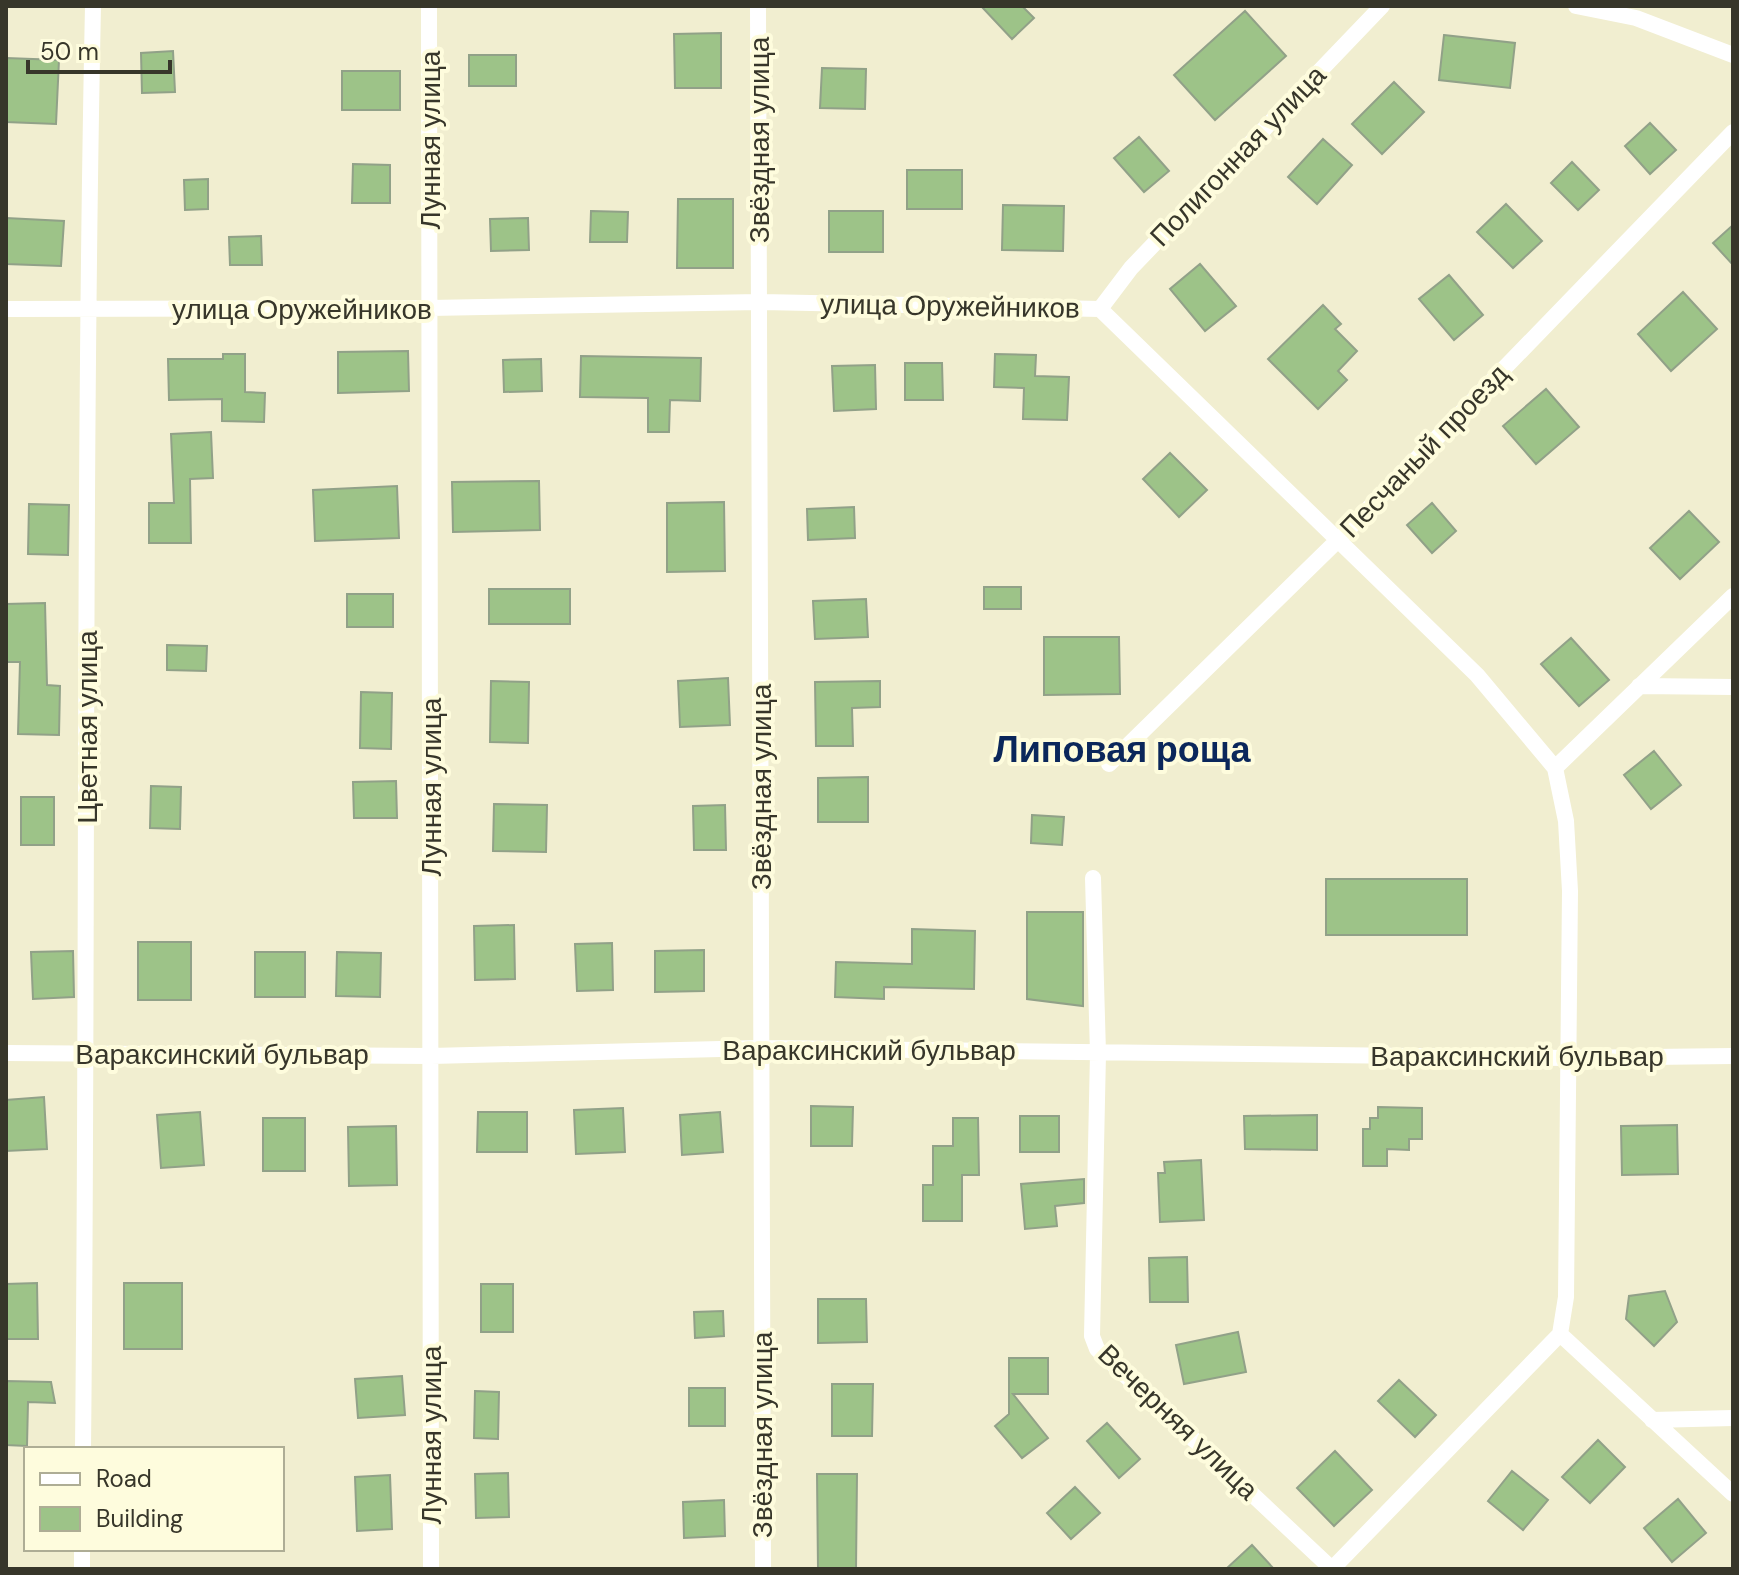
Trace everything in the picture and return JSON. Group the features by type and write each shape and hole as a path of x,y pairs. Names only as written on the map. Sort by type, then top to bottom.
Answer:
{"street":[{"name":"Цветная улица","path":"83,1447 87,1053 87,310 93,6"},
{"name":"Лунная улица","path":"429,6 431,1569"},
{"name":"Звёздная улица","path":"758,6 763,1569"},
{"name":"Полигонная улица","path":"1100,309 1131,268 1382,6"},
{"path":"1576,6 1636,18 1733,55"},
{"name":"Песчаный проезд","path":"1109,764 1339,539 1733,132"},
{"name":"улица Оружейников","path":"6,309 430,308 759,302 1100,309 1477,675 1555,768 1566,821 1570,891 1566,1297 1560,1334"},
{"path":"1555,768 1733,596"},
{"path":"1639,686 1733,687"},
{"path":"1093,878 1098,1053"},
{"name":"Вараксинский бульвар","path":"6,1053 431,1056 761,1048 1568,1058 1733,1056"},
{"name":"Вечерняя улица","path":"1098,1053 1092,1336 1097,1349 1332,1569"},
{"path":"1332,1569 1560,1334 1733,1494"},
{"path":"1652,1420 1733,1418"}],"building":[{"path":"981,6 1022,6 1034,18 1012,39"},
{"path":"1245,11 1286,56 1215,120 1174,75"},
{"path":"721,33 721,88 675,88 674,34"},
{"path":"1444,35 1515,43 1510,88 1439,80"},
{"path":"173,51 175,92 142,93 141,53"},
{"path":"469,55 516,55 516,86 469,86"},
{"path":"6,58 59,60 56,124 6,122"},
{"path":"822,68 866,69 865,109 820,108"},
{"path":"342,71 400,71 400,110 342,110"},
{"path":"1394,82 1424,112 1382,154 1352,124"},
{"path":"1650,123 1676,150 1650,174 1625,146"},
{"path":"1139,137 1169,171 1144,192 1114,158"},
{"path":"1323,139 1352,165 1317,204 1288,177"},
{"path":"1572,162 1599,190 1578,210 1551,183"},
{"path":"353,164 390,165 390,203 352,203"},
{"path":"907,170 962,170 962,209 907,209"},
{"path":"208,179 208,209 185,210 184,180"},
{"path":"678,199 733,199 733,268 677,268"},
{"path":"1506,204 1542,241 1513,268 1477,232"},
{"path":"1003,205 1064,206 1063,251 1002,250"},
{"path":"591,211 628,212 627,242 590,242"},
{"path":"829,211 883,211 883,252 829,252"},
{"path":"6,218 64,221 61,266 6,264"},
{"path":"528,218 529,250 491,251 490,219"},
{"path":"1733,225 1733,265 1713,243"},
{"path":"261,236 262,265 230,265 229,237"},
{"path":"1200,264 1236,306 1205,331 1170,289"},
{"path":"1449,275 1483,315 1454,340 1419,299"},
{"path":"1683,292 1717,329 1671,371 1638,334"},
{"path":"1323,305 1341,324 1335,329 1357,351 1338,371 1347,380 1318,409 1268,359"},
{"path":"408,351 409,391 338,393 338,352"},
{"path":"223,354 245,354 245,392 265,393 264,422 222,421 222,399 169,400 168,359 223,359"},
{"path":"995,354 1036,355 1035,376 1069,377 1067,420 1023,419 1024,388 994,387"},
{"path":"581,356 701,358 700,401 670,400 669,432 648,432 648,398 580,397"},
{"path":"541,359 542,391 504,392 503,360"},
{"path":"905,363 942,363 943,400 905,400"},
{"path":"875,365 876,409 834,411 832,366"},
{"path":"1546,389 1579,427 1536,464 1503,426"},
{"path":"211,432 213,478 190,479 191,543 149,543 149,503 174,503 171,434"},
{"path":"1170,453 1207,490 1179,517 1143,479"},
{"path":"539,481 540,530 453,532 452,482"},
{"path":"397,486 399,538 315,541 313,490"},
{"path":"724,502 725,571 667,572 667,503"},
{"path":"1432,503 1456,531 1432,553 1407,525"},
{"path":"29,504 69,505 68,555 28,554"},
{"path":"854,507 855,538 808,540 807,509"},
{"path":"1689,511 1719,542 1680,579 1650,548"},
{"path":"984,587 1021,587 1021,609 984,609"},
{"path":"489,589 570,589 570,624 489,624"},
{"path":"347,594 393,594 393,627 347,627"},
{"path":"866,599 868,637 815,639 813,601"},
{"path":"45,603 47,685 60,686 59,735 18,734 20,662 6,662 6,604"},
{"path":"1044,637 1119,637 1120,694 1044,695"},
{"path":"1571,638 1609,680 1579,706 1541,664"},
{"path":"167,645 207,646 206,671 167,670"},
{"path":"728,678 730,725 680,727 678,681"},
{"path":"491,681 529,682 528,743 490,742"},
{"path":"880,681 880,707 852,708 853,746 816,746 815,682"},
{"path":"361,692 392,693 391,749 360,748"},
{"path":"1654,751 1681,785 1651,809 1624,775"},
{"path":"868,777 868,822 818,822 818,778"},
{"path":"396,781 397,818 354,818 353,782"},
{"path":"151,786 181,787 180,829 150,828"},
{"path":"21,797 54,797 54,845 21,845"},
{"path":"494,804 547,805 546,852 493,851"},
{"path":"725,805 726,850 694,850 693,806"},
{"path":"1032,815 1064,817 1062,845 1031,843"},
{"path":"1326,879 1467,879 1467,935 1326,935"},
{"path":"1027,912 1083,912 1083,1006 1027,999"},
{"path":"514,925 515,979 475,980 474,926"},
{"path":"912,929 975,931 974,989 884,987 884,999 835,997 836,962 912,964"},
{"path":"138,942 191,942 191,1000 138,1000"},
{"path":"612,943 613,990 577,991 575,944"},
{"path":"704,950 704,991 655,992 655,951"},
{"path":"73,951 74,997 33,999 31,952"},
{"path":"255,952 305,952 305,997 255,997"},
{"path":"337,952 381,953 380,997 336,996"},
{"path":"44,1097 47,1149 6,1151 6,1100"},
{"path":"811,1106 853,1107 852,1146 811,1146"},
{"path":"1378,1107 1422,1108 1422,1139 1409,1139 1409,1150 1387,1149 1387,1166 1363,1166 1363,1129 1370,1129 1370,1118 1378,1118"},
{"path":"623,1108 625,1152 576,1154 574,1110"},
{"path":"200,1112 204,1165 161,1168 157,1115"},
{"path":"478,1112 527,1112 527,1152 477,1152"},
{"path":"720,1112 723,1152 682,1155 680,1115"},
{"path":"1317,1115 1317,1150 1245,1149 1244,1116"},
{"path":"1020,1116 1059,1116 1059,1152 1020,1152"},
{"path":"263,1118 305,1118 305,1171 263,1171"},
{"path":"953,1118 978,1118 979,1175 962,1175 962,1221 923,1221 923,1185 933,1185 933,1146 953,1146"},
{"path":"1677,1125 1678,1174 1622,1175 1621,1126"},
{"path":"396,1126 397,1185 349,1186 348,1127"},
{"path":"1201,1160 1204,1220 1160,1222 1158,1173 1165,1173 1164,1162"},
{"path":"1084,1179 1084,1203 1055,1206 1057,1226 1025,1229 1021,1184"},
{"path":"1187,1257 1188,1302 1150,1302 1149,1258"},
{"path":"37,1283 38,1339 6,1339 6,1284"},
{"path":"124,1283 182,1283 182,1349 124,1349"},
{"path":"481,1284 513,1284 513,1332 481,1332"},
{"path":"1665,1291 1677,1322 1654,1346 1626,1319 1629,1296"},
{"path":"818,1299 866,1299 867,1342 818,1343"},
{"path":"723,1311 724,1336 695,1338 694,1312"},
{"path":"1238,1332 1246,1372 1184,1384 1176,1345"},
{"path":"1009,1358 1048,1358 1048,1394 1013,1394 1048,1438 1022,1458 995,1426 1009,1414"},
{"path":"402,1376 405,1415 358,1418 355,1379"},
{"path":"1399,1380 1436,1415 1415,1437 1378,1401"},
{"path":"6,1381 51,1382 55,1403 28,1402 27,1446 6,1445"},
{"path":"832,1384 873,1384 872,1436 832,1436"},
{"path":"689,1388 725,1388 725,1426 689,1426"},
{"path":"475,1391 499,1392 498,1439 474,1438"},
{"path":"1107,1423 1140,1459 1119,1478 1087,1441"},
{"path":"1598,1440 1625,1467 1590,1503 1562,1477"},
{"path":"1335,1451 1372,1490 1334,1526 1297,1488"},
{"path":"1512,1471 1548,1500 1523,1530 1488,1501"},
{"path":"508,1473 509,1517 476,1518 475,1474"},
{"path":"817,1474 857,1474 856,1569 818,1569"},
{"path":"390,1475 392,1529 357,1531 355,1477"},
{"path":"1075,1487 1100,1513 1071,1539 1047,1513"},
{"path":"1678,1499 1706,1533 1672,1562 1644,1528"},
{"path":"724,1500 725,1536 684,1538 683,1502"},
{"path":"1252,1545 1274,1569 1226,1569"}],"district":[{"name":"Липовая роща","path":"1122,749"}]}
